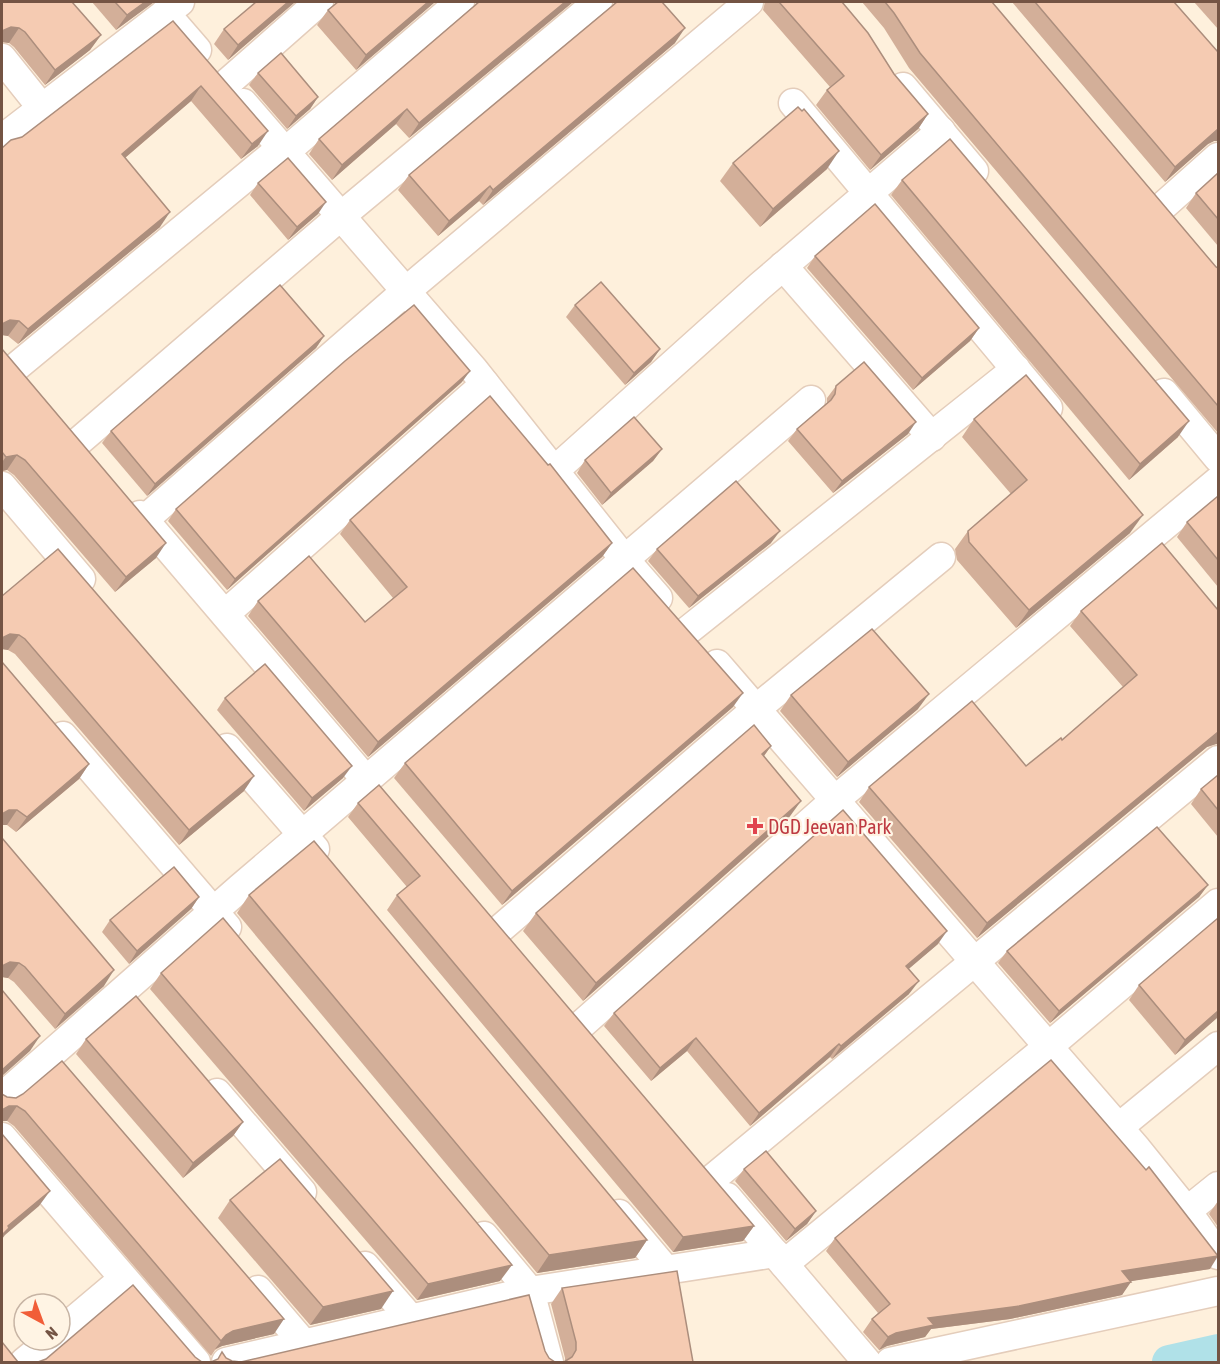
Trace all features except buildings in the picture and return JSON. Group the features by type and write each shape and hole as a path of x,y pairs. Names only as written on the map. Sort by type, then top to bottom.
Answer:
{"street":[{"path":"226,84 319,2"},
{"path":"16,367 283,150 460,2"},
{"path":"78,442 341,216 598,2"},
{"path":"144,520 406,291 749,2"},
{"path":"2,139 42,108 106,44 172,7 226,84 485,384 625,560 1049,1046 1187,1211 1218,1255"},
{"path":"2,58 42,108"},
{"path":"890,68 995,195"},
{"path":"793,103 1067,430"},
{"path":"554,471 783,266 941,131"},
{"path":"1163,205 1218,158"},
{"path":"783,266 932,437"},
{"path":"687,631 1016,369"},
{"path":"1149,376 1218,458"},
{"path":"225,614 485,384"},
{"path":"2,1097 303,835 374,784 625,560 811,400"},
{"path":"581,1025 835,800 1218,481"},
{"path":"2,486 102,602"},
{"path":"122,494 374,784"},
{"path":"500,929 756,709 941,557"},
{"path":"47,718 244,947"},
{"path":"210,728 333,871"},
{"path":"867,1362 704,1170 975,961 1143,825 1218,760"},
{"path":"226,1362 530,1291 666,1270 779,1259 1049,1046 1218,903"},
{"path":"1118,1128 1218,1046"},
{"path":"204,1078 319,1212"},
{"path":"2,1137 195,1362"},
{"path":"1187,1211 1218,1186"},
{"path":"606,1197 666,1270"},
{"path":"470,1218 530,1291 549,1362"},
{"path":"350,1247 411,1319"},
{"path":"244,1274 305,1345"},
{"path":"72,1322 123,1279"},
{"path":"890,1362 1218,1291"},
{"path":"24,1362 36,1352"}],"waterway":[{"path":"1169,1362 1218,1351"}],"place":[{"name":"DGD Jeevan Park","path":"755,826"}]}
